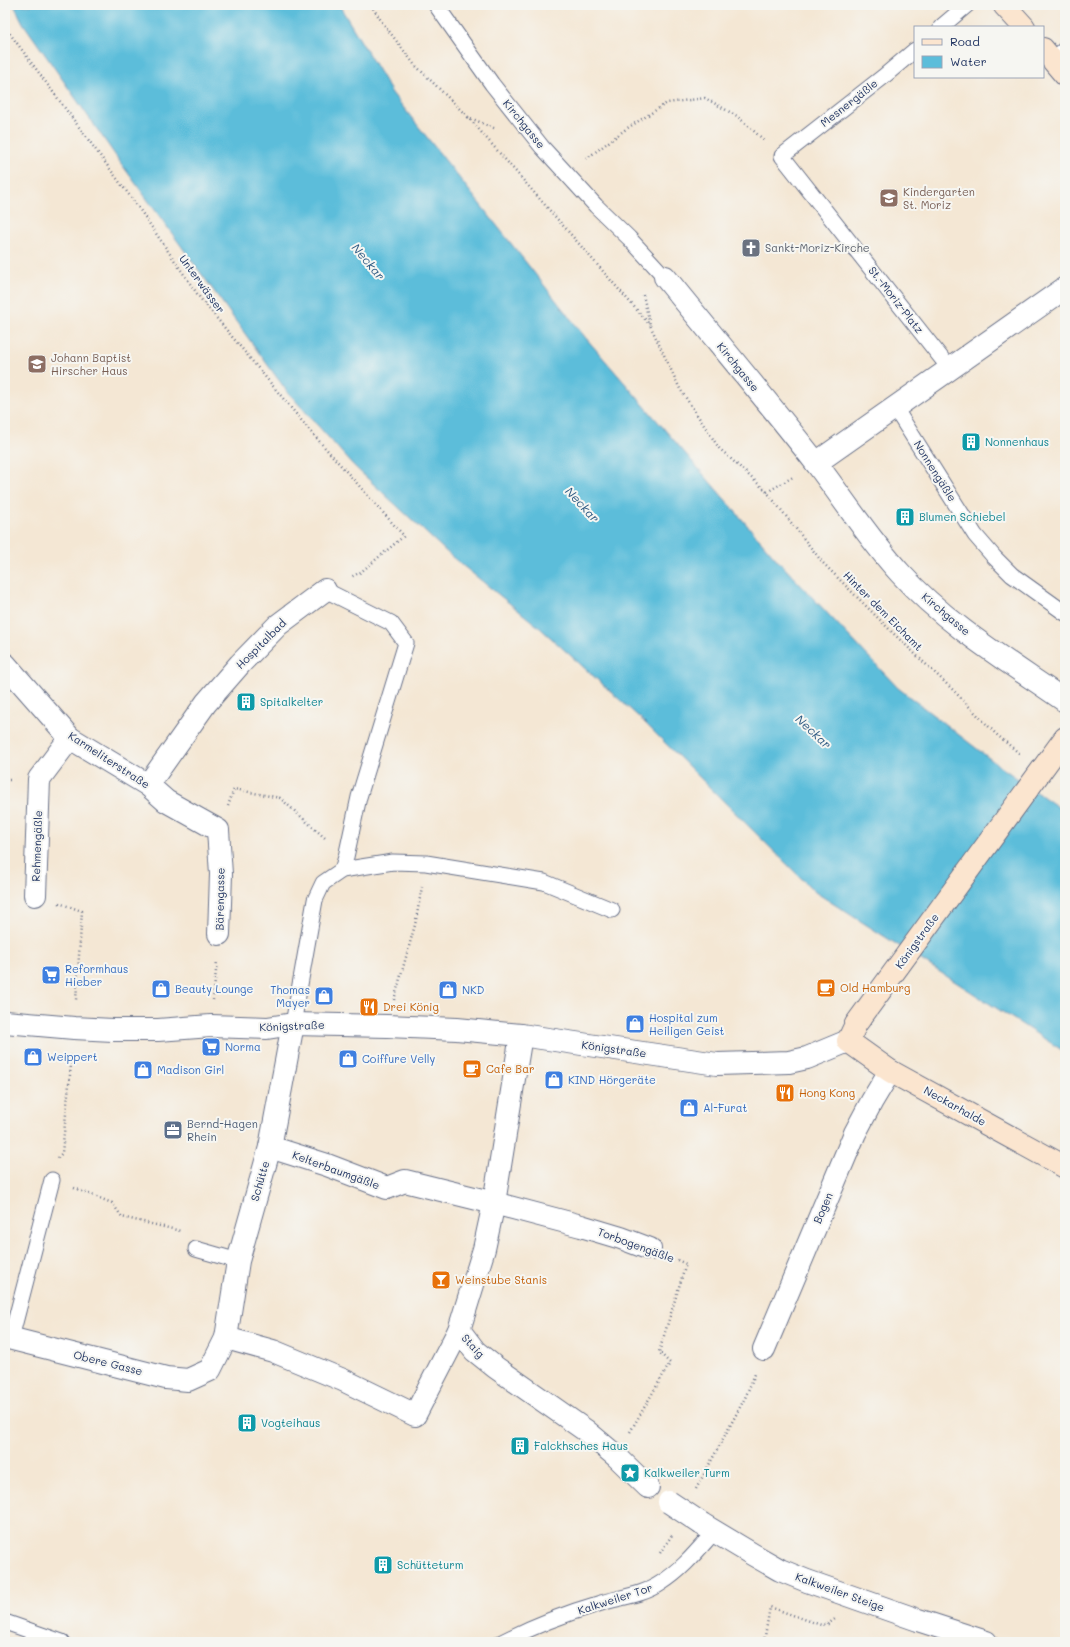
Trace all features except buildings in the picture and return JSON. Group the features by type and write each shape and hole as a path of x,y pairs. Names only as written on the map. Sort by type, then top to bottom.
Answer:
{"street":[{"path":"1004,5 1023,26"},
{"name":"Kirchgasse","path":"665,277 816,463 857,521 900,574 934,606 972,636 1065,701"},
{"path":"816,463 1065,288"},
{"name":"Hospitalbad","path":"148,785 206,703 240,664 278,625 325,590"},
{"name":"Karmeliterstraße","path":"5,664 70,738 148,785 166,801 218,830"},
{"name":"Rehmengäßle","path":"35,895 39,779 70,738"},
{"name":"Königstraße","path":"5,1022 74,1028 158,1030 211,1026 267,1028 293,1024 456,1029 521,1035 717,1064 789,1062 808,1058 848,1041 856,1024 1065,738"},
{"name":"Bärengasse","path":"218,830 222,874 219,934"},
{"name":"Schütte","path":"210,1370 226,1338 238,1262 270,1147 293,1024"},
{"name":"Staig","path":"521,1035 494,1203 484,1249 460,1330 475,1351 495,1367 585,1430 616,1456 648,1487"},
{"name":"Neckarhalde","path":"848,1041 890,1071 1065,1167"},
{"name":"Bogen","path":"764,1349 855,1133 890,1071"},
{"name":"Kelterbaumgäßle","path":"270,1147 327,1165 387,1188 405,1181 494,1203"},
{"name":"Torbogengäßle","path":"494,1203 621,1238 650,1249"},
{"path":"226,1338 273,1352 336,1377 415,1415 460,1330"},
{"name":"Obere Gasse","path":"8,1337 166,1378 188,1380 210,1370"},
{"path":"669,1502 708,1528"},
{"name":"Kalkweiler Steige","path":"708,1528 780,1570 840,1594 986,1642"}],"lane":[{"name":"Kirchgasse","path":"436,5 492,84 542,147 596,206 629,238 665,277"},
{"path":"943,26 967,5"},
{"name":"Mesnergäßle","path":"782,156 914,51"},
{"name":"St.-Moriz-Platz","path":"782,156 950,369"},
{"name":"Nonnengäßle","path":"895,408 976,535 994,558 1012,575 1065,613"},
{"path":"293,1024 315,900 323,883 344,864 359,797 406,643 391,623 325,590"},
{"path":"344,864 393,862 426,863 544,882 612,910"},
{"path":"8,1337 52,1180"},
{"path":"196,1249 238,1262"},
{"name":"Kalkweiler Tor","path":"502,1642 542,1623 600,1603 642,1592 661,1584 678,1570 708,1528"},
{"path":"5,1622 62,1642"}],"path":[{"path":"371,5 414,64 468,117 650,325"},
{"name":"Unterwässer","path":"5,27 138,207 200,298 311,432 404,536 361,572 325,590"},
{"path":"566,174 626,129 667,103 705,98 737,116 782,156"},
{"path":"468,117 498,129"},
{"path":"641,289 650,325"},
{"name":"Hinter dem Eichamt","path":"650,325 680,389 719,448 767,492 823,563 996,734"},
{"path":"218,830 234,789 280,798 344,864"},
{"path":"387,1026 415,925 426,863"},
{"name":"Rehmengäßle","path":"35,895 82,911 74,1028"},
{"name":"Bärengasse","path":"211,1026 219,934"},
{"path":"74,1028 62,1153 54,1162 52,1180 112,1203 122,1217 157,1225"},
{"name":"Torbogengäßle","path":"616,1456 670,1363 659,1352 686,1264 650,1249"},
{"path":"764,1642 770,1607 821,1625 828,1624 835,1619 840,1594"}],"water":[{"name":"Neckar","path":"14,5 339,5 392,93 585,337 778,561 898,688 998,765 1065,812 1065,1052 815,892 640,718 540,628 451,556 354,466 286,390 120,162 23,23"}],"place":[{"name":"Kindergarten St. Moriz","path":"889,198"},
{"name":"Sankt-Moriz-Kirche","path":"751,248"},
{"name":"Johann Baptist Hirscher Haus","path":"37,364"},
{"name":"Nonnenhaus","path":"971,442"},
{"name":"Blumen Schiebel","path":"905,517"},
{"name":"Spitalkelter","path":"246,702"},
{"name":"Reformhaus Hieber","path":"51,975"},
{"name":"Old Hamburg","path":"826,988"},
{"name":"Beauty Lounge","path":"161,989"},
{"name":"NKD","path":"448,990"},
{"name":"Thomas Mayer","path":"324,996"},
{"name":"Drei König","path":"369,1007"},
{"name":"Hospital zum Heiligen Geist","path":"635,1024"},
{"name":"Norma","path":"211,1047"},
{"name":"Weippert","path":"33,1057"},
{"name":"Coiffure Velly","path":"348,1059"},
{"name":"Cafe Bar","path":"472,1069"},
{"name":"Madison Girl","path":"143,1070"},
{"name":"KIND Hörgeräte","path":"554,1080"},
{"name":"Hong Kong","path":"785,1093"},
{"name":"Al-Furat","path":"689,1108"},
{"name":"Bernd-Hagen Rhein","path":"173,1130"},
{"name":"Weinstube Stanis","path":"441,1280"},
{"name":"Vogteihaus","path":"247,1423"},
{"name":"Falckhsches Haus","path":"520,1446"},
{"name":"Kalkweiler Turm","path":"630,1473"},
{"name":"Schütteturm","path":"383,1565"}]}
